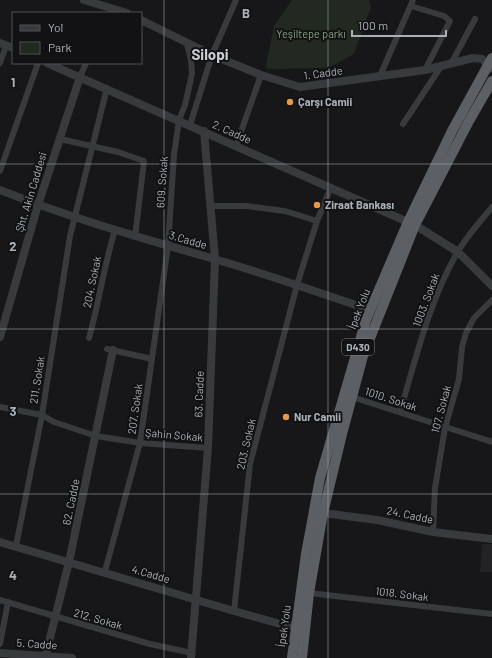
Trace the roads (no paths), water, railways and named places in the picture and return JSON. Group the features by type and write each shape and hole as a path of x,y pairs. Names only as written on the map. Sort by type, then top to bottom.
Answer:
{"highway":[{"name":"İpek Yolu","path":"292,658 306,554 320,478 344,392 370,310 412,224 452,131 491,63"},
{"name":"D430","path":"302,658 309,593 323,513 363,356 412,224 492,81"}],"street":[{"path":"84,0 104,2 125,12"},
{"path":"190,125 212,54 236,0"},
{"path":"380,76 412,3 444,16 450,21 425,70"},
{"path":"452,62 475,19"},
{"name":"1. Cadde","path":"142,21 187,44 261,75 300,87 425,70 452,62 473,58 482,59 491,63"},
{"name":"609. Sokak","path":"168,246 174,155 179,120 185,105 192,74 191,60 187,44"},
{"path":"0,63 6,46"},
{"path":"0,170 38,64"},
{"name":"2. Cadde","path":"49,64 107,88 412,224 458,252 492,286"},
{"path":"80,77 86,64"},
{"path":"403,124 442,65"},
{"path":"236,146 261,75"},
{"name":"Şht. Akin Caddesi","path":"0,337 38,205 80,77"},
{"name":"211. Sokak","path":"16,546 42,415 70,236 107,88"},
{"name":"63. Cadde","path":"192,656 208,448 215,259 204,131"},
{"path":"60,139 118,152 144,161 135,237"},
{"name":"203. Sokak","path":"234,611 250,464 297,286 317,221 331,187"},
{"name":"3.Cadde","path":"0,190 38,205 135,237 215,259 370,310"},
{"path":"211,206 246,206 285,211 317,221"},
{"name":"1003. Sokak","path":"400,412 424,332 440,288 458,252 492,207"},
{"name":"204. Sokak","path":"89,338 99,298 105,262 115,230"},
{"name":"207. Sokak","path":"105,571 140,443 168,246"},
{"name":"107. Sokak","path":"432,532 435,488 445,428 459,378 462,347 466,333 474,318 492,300"},
{"path":"110,350 152,359"},
{"name":"62. Cadde","path":"46,657 57,617 96,436 110,350"},
{"name":"1010. Sokak","path":"352,397 492,442"},
{"name":"Şahin Sokak","path":"0,407 42,415 54,422 96,436 140,443 208,448"},
{"name":"24. Cadde","path":"323,513 377,520 432,532 492,539"},
{"name":"4.Cadde","path":"0,542 105,571 234,611 284,625 296,626"},
{"name":"1018. Sokak","path":"309,593 492,614"},
{"name":"212. Sokak","path":"0,600 192,656"},
{"path":"0,644 8,602"},
{"name":"5. Cadde","path":"3,655 72,658"}],"place":[{"name":"Çarşı Camii","path":"290,102"},
{"name":"Ziraat Bankası","path":"317,205"},
{"name":"Nur Camii","path":"286,417"}],"district":[{"name":"Silopi","path":"210,55"}],"park label":[{"name":"Yeşiltepe parkı","path":"311,34"}]}
